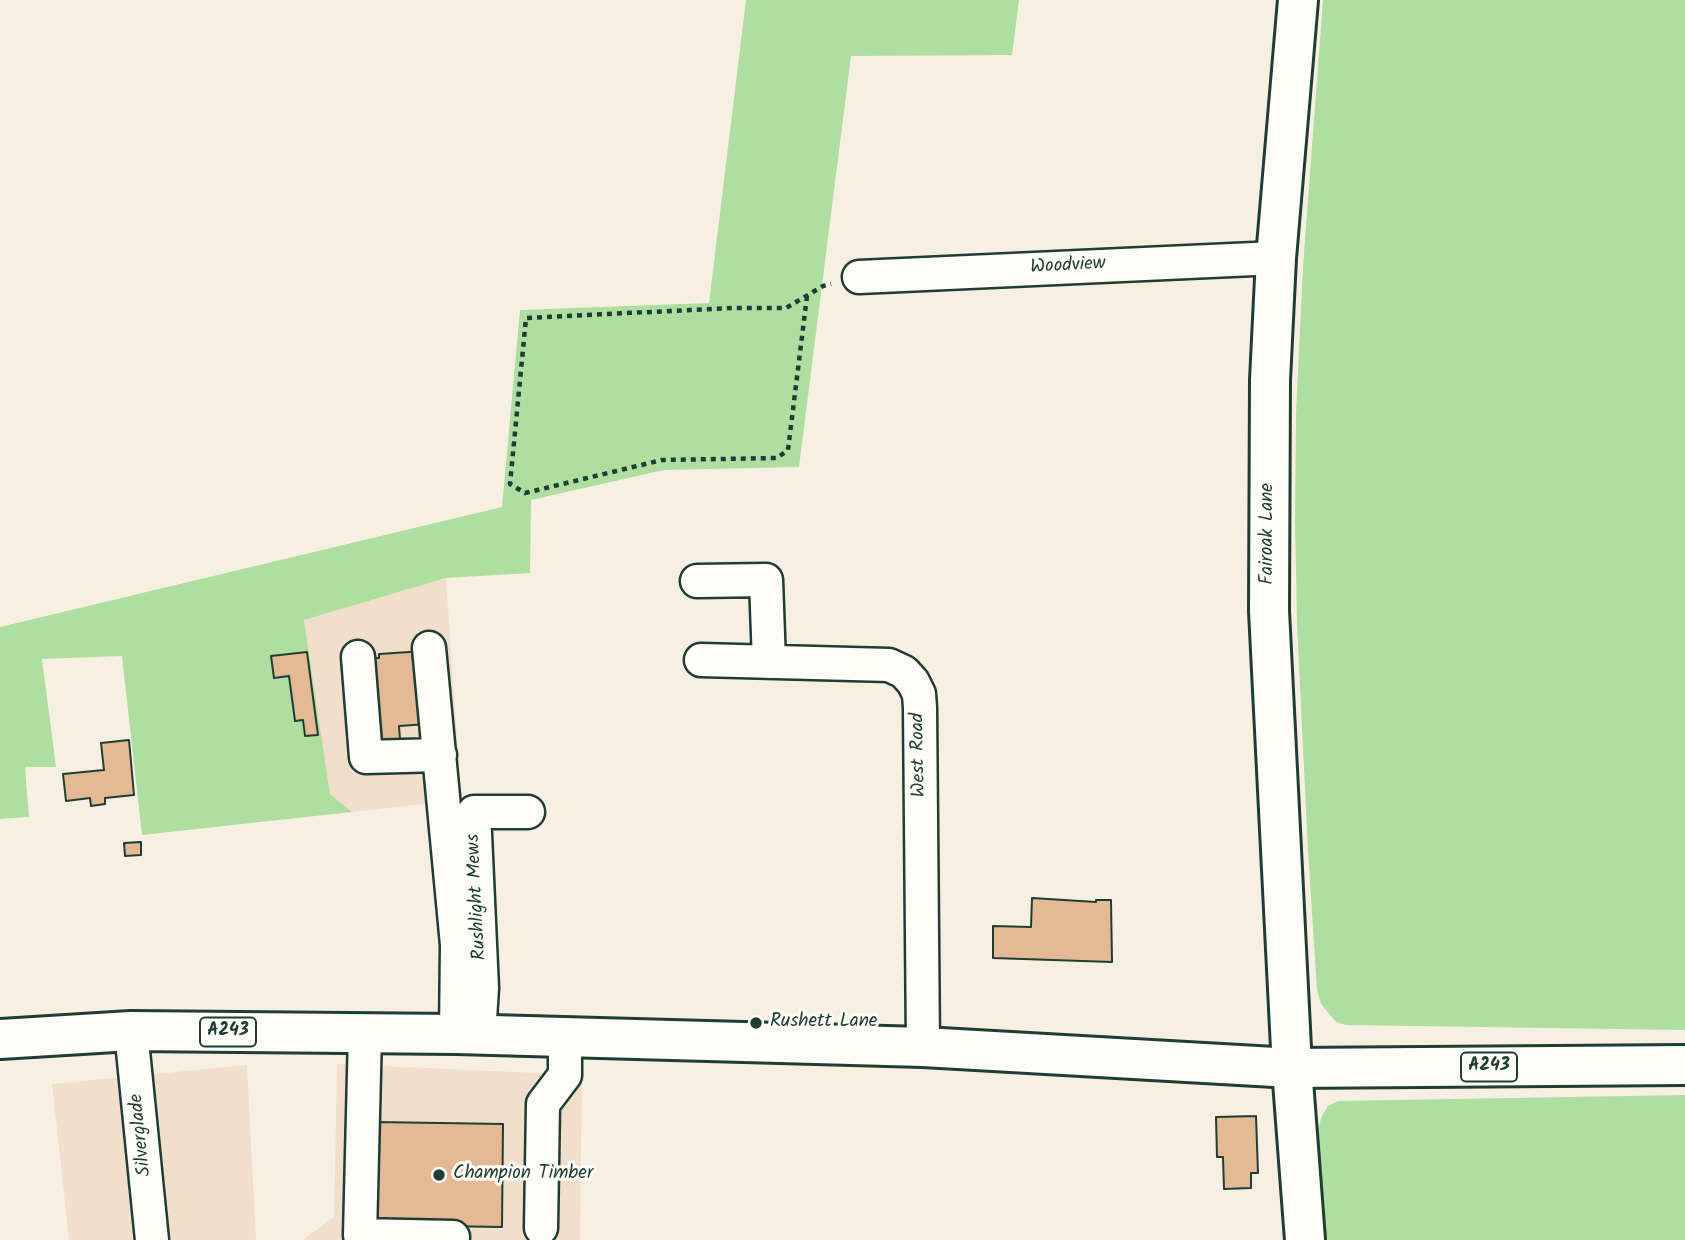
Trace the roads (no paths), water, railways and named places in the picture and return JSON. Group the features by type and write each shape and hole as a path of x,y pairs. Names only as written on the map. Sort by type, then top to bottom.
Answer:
{"main road":[{"name":"Fairoak Lane","path":"1292,1068 1269,611 1270,380 1276,258 1298,0"},
{"name":"A243","path":"0,1039 131,1031 365,1033 923,1047 1292,1068 1685,1065"},
{"path":"1292,1068 1305,1240"}],"street":[{"name":"Woodview","path":"859,277 1276,258"},
{"path":"697,581 766,580 769,662"},
{"path":"429,648 468,1035"},
{"path":"358,657 366,757 440,755"},
{"name":"West Road","path":"701,660 889,664 904,671 913,682 919,694 923,1047"},
{"name":"Rushlight Mews","path":"468,1035 482,988 474,812 528,812"},
{"name":"Silverglade","path":"131,1031 152,1240"},
{"path":"365,1033 356,1238 453,1237"},
{"path":"541,1228 543,1104 565,1075 565,1038"}],"place":[{"name":"Rushett Lane","path":"756,1023"},
{"name":"Champion Timber","path":"439,1175"}]}
